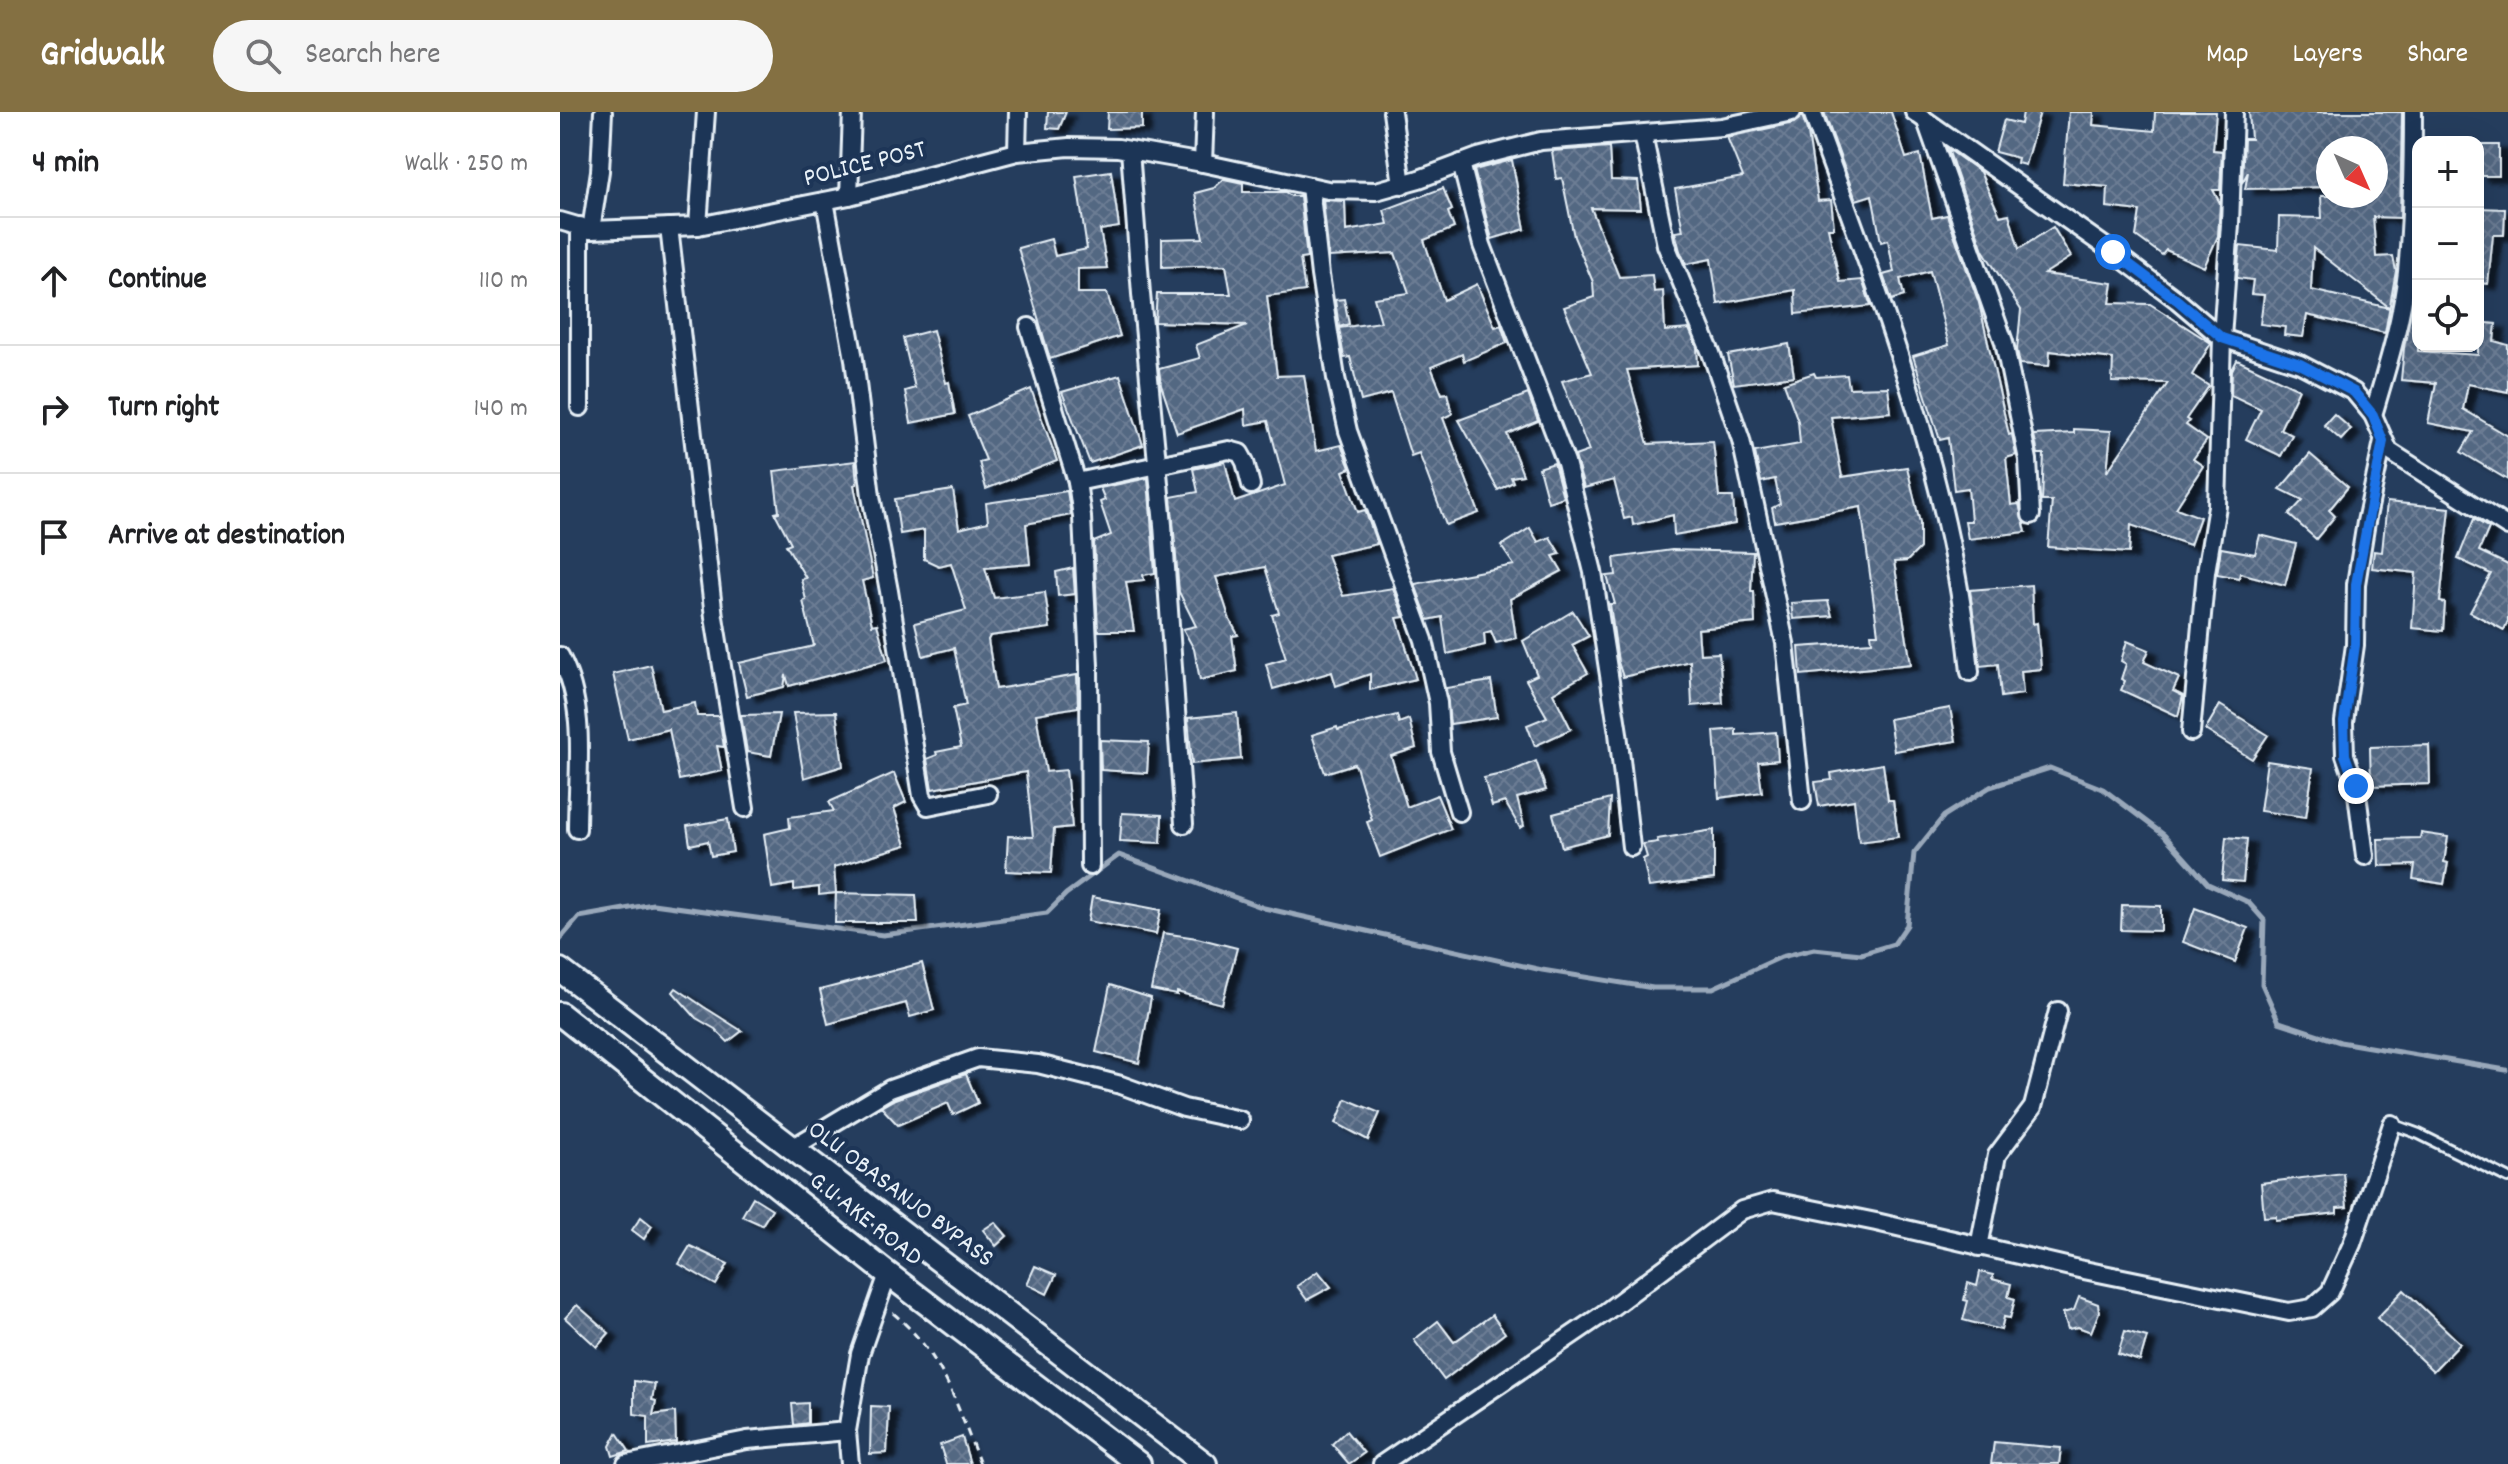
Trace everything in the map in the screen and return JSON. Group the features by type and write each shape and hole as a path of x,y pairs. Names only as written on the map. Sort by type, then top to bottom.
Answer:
{"main road":[{"name":"OLU OBASANJO BYPASS","path":"560,970 1205,1464"},
{"name":"G.U AKE ROAD","path":"560,1014 888,1274 1139,1464"}],"street":[{"path":"580,407 585,228 600,171 603,112"},
{"path":"698,226 706,112"},
{"path":"849,196 852,112"},
{"path":"1017,152 1018,112"},
{"path":"1203,163 1205,112"},
{"path":"1392,112 1402,185"},
{"name":"POLICE POST","path":"560,221 585,228 698,226 849,196 1017,152 1069,147 1130,150 1328,190 1376,191 1541,141 1722,127 1792,112"},
{"path":"1812,112 1917,406 1948,528 1965,619 1970,672"},
{"path":"2191,732 2206,572 2217,506 2234,112"},
{"path":"2373,415 2390,359 2407,274 2413,112"},
{"path":"1920,116 2113,252 2222,338 2313,371 2354,392 2373,415 2389,451 2508,527"},
{"path":"1920,116 2004,342 2028,460 2031,515"},
{"path":"1643,134 1666,245 1711,353 1741,440 1785,643 1802,801"},
{"path":"1130,150 1158,464 1184,824"},
{"path":"1461,163 1482,245 1566,463 1593,572 1618,733 1631,847"},
{"path":"1310,186 1322,290 1348,431 1424,640 1438,703 1441,752 1459,812"},
{"path":"825,201 854,359 871,496 922,796 928,806 988,794"},
{"path":"669,227 714,617 745,808"},
{"path":"1029,327 1077,482 1082,517 1089,666 1090,866"},
{"path":"2365,856 2356,786 2345,755 2344,722 2355,645 2356,584 2383,441"},
{"path":"1077,482 1229,450 1240,453 1251,485"},
{"path":"560,656 571,677 578,706 577,829"},
{"path":"1979,1247 1997,1155 2033,1107 2058,1011"},
{"path":"792,1148 890,1089 978,1058 1038,1064 1121,1085 1184,1108 1240,1120"},
{"path":"1382,1464 1603,1314 1742,1210 1773,1201 2289,1312 2312,1308 2330,1292 2352,1244 2392,1124"},
{"path":"850,1464 847,1431 860,1354 888,1274"},
{"path":"626,1464 747,1440 847,1431"}],"lane":[{"path":"2392,1124 2508,1178"}],"path":[{"path":"878,1301 906,1324 931,1352 952,1389 980,1464"}],"building":[{"path":"1048,112 1066,112 1059,129 1047,128"},
{"path":"1108,112 1142,112 1142,128 1107,129"},
{"path":"1824,112 1891,112 1906,158 1920,154 1932,218 1947,215 1979,303 2016,455 2006,458 2011,505 2019,504 2026,532 1968,539 1965,521 1971,521 1968,488 1954,490 1948,438 1940,440 1913,356 1949,345 1930,271 1900,279 1904,296 1892,300 1883,275 1894,272 1888,240 1881,242 1872,195 1856,200"},
{"path":"2023,112 2040,112 2025,165 2017,163 2018,158 1995,152 2004,120 2021,124"},
{"path":"2069,112 2094,112 2093,125 2154,131 2155,112 2216,112 2213,150 2222,151 2220,190 2213,190 2220,203 2218,236 2204,267 2166,250 2162,255 2136,236 2140,211 2107,207 2108,187 2063,183"},
{"path":"2249,112 2402,112 2400,218 2373,217 2376,257 2393,256 2396,271 2390,308 2313,248 2311,290 2389,308 2385,333 2307,315 2303,337 2284,335 2285,327 2260,324 2264,295 2251,294 2253,280 2237,278 2240,246 2278,250 2279,217 2322,218 2322,208 2388,208 2388,136 2316,136 2316,187 2245,189 2248,172 2242,183 2244,139 2251,139"},
{"path":"1802,116 1808,133 1818,201 1831,200 1834,228 1828,228 1840,282 1862,280 1871,306 1796,314 1795,290 1718,304 1711,259 1686,264 1680,251 1675,232 1683,231 1675,189 1743,177 1727,137 1794,123"},
{"path":"2484,145 2499,145 2499,176 2484,176"},
{"path":"1609,147 1611,180 1638,181 1641,209 1591,208 1619,277 1652,275 1654,292 1663,291 1665,331 1689,329 1697,347 1698,365 1627,370 1648,444 1713,441 1719,497 1733,497 1735,524 1674,535 1673,515 1633,525 1632,517 1624,519 1614,480 1584,488 1575,456 1589,451 1562,381 1592,373 1564,307 1594,297 1593,282 1574,237 1562,178 1556,179 1552,151"},
{"path":"1948,149 1980,172 2000,216 2009,214 2019,249 2053,227 2071,257 2044,274 2113,283 2110,303 2150,304 2211,343 2192,375 2209,386 2186,419 2189,421 2186,425 2207,440 2193,459 2203,466 2176,508 2200,517 2190,545 2131,525 2129,553 2048,547 2052,501 2042,501 2044,454 2038,454 2034,435 2074,433 2074,429 2111,431 2107,472 2168,383 2112,382 2113,359 2050,351 2049,366 2020,364 2017,350 2021,310 1983,250"},
{"path":"1512,160 1525,229 1492,239 1474,170"},
{"path":"1111,171 1119,227 1100,230 1107,268 1078,269 1078,293 1107,293 1120,336 1050,359 1018,248 1051,239 1055,256 1087,249 1076,176"},
{"path":"1224,179 1243,183 1243,192 1285,192 1300,196 1307,258 1300,259 1305,291 1267,296 1277,376 1304,375 1316,451 1341,445 1350,468 1343,471 1358,512 1365,510 1377,544 1327,555 1343,596 1393,588 1404,617 1397,618 1416,679 1370,690 1370,674 1336,686 1332,672 1273,689 1266,664 1286,658 1272,615 1279,613 1265,567 1216,577 1238,635 1232,636 1237,671 1200,680 1194,649 1183,629 1196,626 1179,592 1171,497 1198,492 1193,469 1225,462 1235,502 1285,485 1268,421 1246,425 1245,409 1177,433 1161,385 1159,369 1200,358 1196,345 1247,325 1155,322 1157,294 1231,294 1226,265 1162,267 1162,239 1203,238 1195,193 1214,188"},
{"path":"1443,188 1452,210 1448,212 1454,228 1424,240 1444,300 1477,284 1495,327 1501,325 1507,343 1464,361 1462,354 1431,367 1442,394 1447,393 1452,414 1443,418 1479,513 1446,525 1419,453 1411,456 1391,393 1361,401 1350,357 1344,358 1339,328 1381,322 1374,298 1409,293 1395,253 1329,257 1323,200 1345,201 1346,231 1388,224 1384,210"},
{"path":"2484,208 2505,209 2504,235 2493,235 2488,284 2484,284"},
{"path":"1344,299 1349,324 1339,327 1335,300"},
{"path":"2412,305 2412,352 2478,355 2478,352 2484,352 2484,323 2496,324 2494,341 2508,345 2508,392 2468,384 2463,409 2508,436 2508,480 2461,452 2473,432 2428,423 2436,383 2401,380"},
{"path":"933,330 955,414 911,423 905,391 915,388 903,338"},
{"path":"1789,344 1794,376 1734,384 1728,355"},
{"path":"2237,360 2299,389 2280,429 2292,435 2281,456 2246,439 2261,409 2231,395 2232,370"},
{"path":"1814,373 1816,377 1847,375 1849,388 1888,387 1891,412 1831,417 1842,477 1907,467 1920,523 1920,548 1907,561 1894,562 1911,664 1801,675 1799,647 1872,642 1871,634 1878,634 1861,507 1775,522 1772,508 1780,504 1775,479 1761,482 1755,452 1800,444 1798,421 1784,383"},
{"path":"1120,375 1143,445 1090,463 1062,392"},
{"path":"1031,389 1057,461 986,489 979,462 986,460 968,416"},
{"path":"1528,394 1538,421 1507,434 1523,475 1511,477 1513,482 1498,490 1459,420"},
{"path":"2334,414 2351,429 2341,440 2324,425"},
{"path":"2310,454 2348,487 2329,510 2335,516 2316,539 2289,515 2303,500 2280,489"},
{"path":"855,461 857,484 854,485 873,578 862,581 872,625 877,624 887,660 789,686 786,675 784,687 747,696 739,663 814,646 803,601 806,600 801,579 806,578 786,545 791,543 775,513 779,512 774,471"},
{"path":"1554,463 1563,497 1548,502 1539,468"},
{"path":"1148,478 1155,573 1143,575 1144,580 1126,582 1134,631 1098,631 1094,542 1111,535 1100,502 1105,500 1100,488"},
{"path":"953,490 959,529 988,522 986,503 1067,491 1071,515 1026,524 1030,564 985,568 994,598 1045,592 1050,628 990,636 988,640 996,689 1077,675 1078,707 1036,714 1046,772 1066,770 1072,827 1054,829 1051,873 1006,871 1008,836 1033,837 1026,772 932,789 927,759 937,755 936,752 961,747 953,708 966,705 954,648 923,656 915,623 966,610 951,563 939,566 924,559 924,530 900,534 895,499"},
{"path":"2387,502 2450,508 2440,602 2445,603 2443,631 2412,628 2416,573 2372,568 2374,551 2382,552"},
{"path":"2474,519 2489,528 2479,551 2508,565 2508,621 2504,630 2470,612 2491,574 2458,559"},
{"path":"1530,528 1538,542 1550,537 1560,554 1553,556 1562,571 1510,599 1516,638 1496,643 1491,631 1484,633 1485,645 1447,654 1442,617 1428,620 1415,584 1514,565 1501,546"},
{"path":"2260,535 2296,544 2285,585 2240,573 2239,578 2217,574 2221,548 2255,554"},
{"path":"1672,550 1753,552 1751,591 1754,591 1755,623 1698,629 1700,654 1719,653 1723,703 1692,706 1690,661 1623,677 1618,662 1610,604 1615,604 1607,576 1616,575 1614,558"},
{"path":"1073,568 1075,594 1058,596 1056,572"},
{"path":"2031,585 2033,624 2037,623 2041,669 2021,671 2023,694 2001,697 1998,664 1980,666 1970,590"},
{"path":"1828,601 1832,616 1793,619 1791,603"},
{"path":"1573,611 1589,636 1572,645 1588,673 1553,693 1571,729 1535,746 1527,725 1547,717 1526,680 1537,675 1523,641"},
{"path":"2127,641 2149,650 2144,662 2179,678 2173,691 2183,696 2178,716 2121,690 2126,664 2121,661"},
{"path":"651,665 661,710 695,703 697,716 719,716 724,747 717,746 722,771 679,780 669,729 628,739 613,674"},
{"path":"1491,681 1497,717 1450,724 1446,688"},
{"path":"2220,705 2268,735 2252,759 2205,730"},
{"path":"1950,708 1956,741 1894,751 1889,719"},
{"path":"836,712 843,766 804,778 793,713"},
{"path":"1237,713 1241,759 1192,764 1188,718"},
{"path":"779,714 771,756 747,752 741,715"},
{"path":"1397,715 1399,723 1409,719 1416,748 1391,756 1407,807 1437,795 1451,829 1380,857 1367,822 1372,820 1356,766 1325,773 1312,735"},
{"path":"1736,729 1736,735 1776,732 1778,760 1758,762 1762,792 1719,798 1714,731"},
{"path":"1100,740 1149,742 1147,773 1101,770"},
{"path":"2429,745 2430,784 2371,786 2370,747"},
{"path":"1536,761 1546,790 1517,798 1524,826 1520,828 1505,802 1492,806 1484,778"},
{"path":"2267,761 2313,768 2306,817 2260,811"},
{"path":"1883,764 1888,800 1893,800 1898,837 1859,842 1854,800 1819,806 1815,782 1832,780 1831,773"},
{"path":"894,773 906,802 894,808 906,845 834,867 836,893 819,895 819,887 794,890 794,884 772,888 764,834 790,828 789,817 834,811 829,802"},
{"path":"1610,799 1608,835 1562,847 1553,814"},
{"path":"1122,813 1162,815 1161,843 1120,841"},
{"path":"728,819 733,852 711,856 708,841 690,845 687,826"},
{"path":"1714,830 1714,879 1649,887 1643,844"},
{"path":"2421,833 2448,837 2444,884 2413,879 2415,865 2379,866 2378,839 2420,838"},
{"path":"2226,837 2247,839 2243,882 2222,880"},
{"path":"836,893 916,895 918,923 835,923"},
{"path":"1092,897 1161,910 1156,934 1088,921"},
{"path":"2122,905 2161,906 2161,931 2121,930"},
{"path":"2195,908 2248,928 2235,962 2183,942"},
{"path":"1163,933 1237,948 1222,1004 1177,992 1177,995 1151,990"},
{"path":"922,963 934,1010 910,1017 906,1003 828,1024 820,990"},
{"path":"1110,985 1151,998 1139,1063 1096,1052"},
{"path":"676,988 742,1031 728,1042 715,1029 696,1018 673,992"},
{"path":"966,1074 978,1103 953,1115 948,1103 898,1125 881,1107 895,1099"},
{"path":"1346,1099 1380,1113 1368,1140 1336,1123"},
{"path":"2343,1173 2347,1207 2337,1208 2337,1213 2276,1220 2276,1216 2264,1217 2261,1183"},
{"path":"753,1197 772,1209 762,1225 742,1216"},
{"path":"641,1217 652,1226 644,1239 632,1230"},
{"path":"995,1222 1007,1236 996,1246 983,1230"},
{"path":"690,1246 728,1264 716,1285 679,1264"},
{"path":"1035,1266 1056,1275 1047,1294 1027,1284"},
{"path":"1318,1271 1331,1287 1307,1300 1297,1286"},
{"path":"1980,1272 2011,1284 2008,1297 2015,1299 2010,1318 2004,1317 2001,1330 1963,1320 1968,1301 1964,1300 1968,1283 1977,1286"},
{"path":"2404,1290 2460,1343 2433,1371 2377,1318"},
{"path":"2079,1297 2098,1304 2099,1312 2091,1332 2078,1327 2068,1329 2063,1313 2074,1310"},
{"path":"577,1305 609,1333 597,1347 565,1318"},
{"path":"1492,1315 1505,1333 1444,1380 1414,1340 1438,1321 1454,1342"},
{"path":"2125,1331 2147,1337 2140,1361 2118,1354"},
{"path":"634,1381 655,1384 653,1415 675,1412 676,1442 648,1446 648,1416 634,1414"},
{"path":"808,1403 808,1423 794,1425 792,1404"},
{"path":"871,1406 889,1407 887,1453 870,1454"},
{"path":"1346,1431 1364,1453 1349,1464 1332,1444"},
{"path":"617,1433 629,1451 613,1456 610,1446"},
{"path":"962,1437 970,1464 946,1464 940,1445"},
{"path":"1994,1442 2061,1448 2059,1464 1991,1464"}],"waterway":[{"path":"560,939 579,917 653,904 883,935 1047,913 1066,894 1119,855 1264,908 1542,970 1653,988 1713,988 1781,957 1814,949 1861,954 1894,944 1907,925 1914,853 1944,816 1990,787 2050,768 2103,789 2164,835 2208,884 2248,902 2264,920 2262,984 2279,1022 2340,1042 2506,1070"}],"route":[{"path":"2113,252 2222,338 2300,364 2354,392 2373,415 2383,441 2356,584 2355,645 2344,722 2345,755 2356,786"}]}
